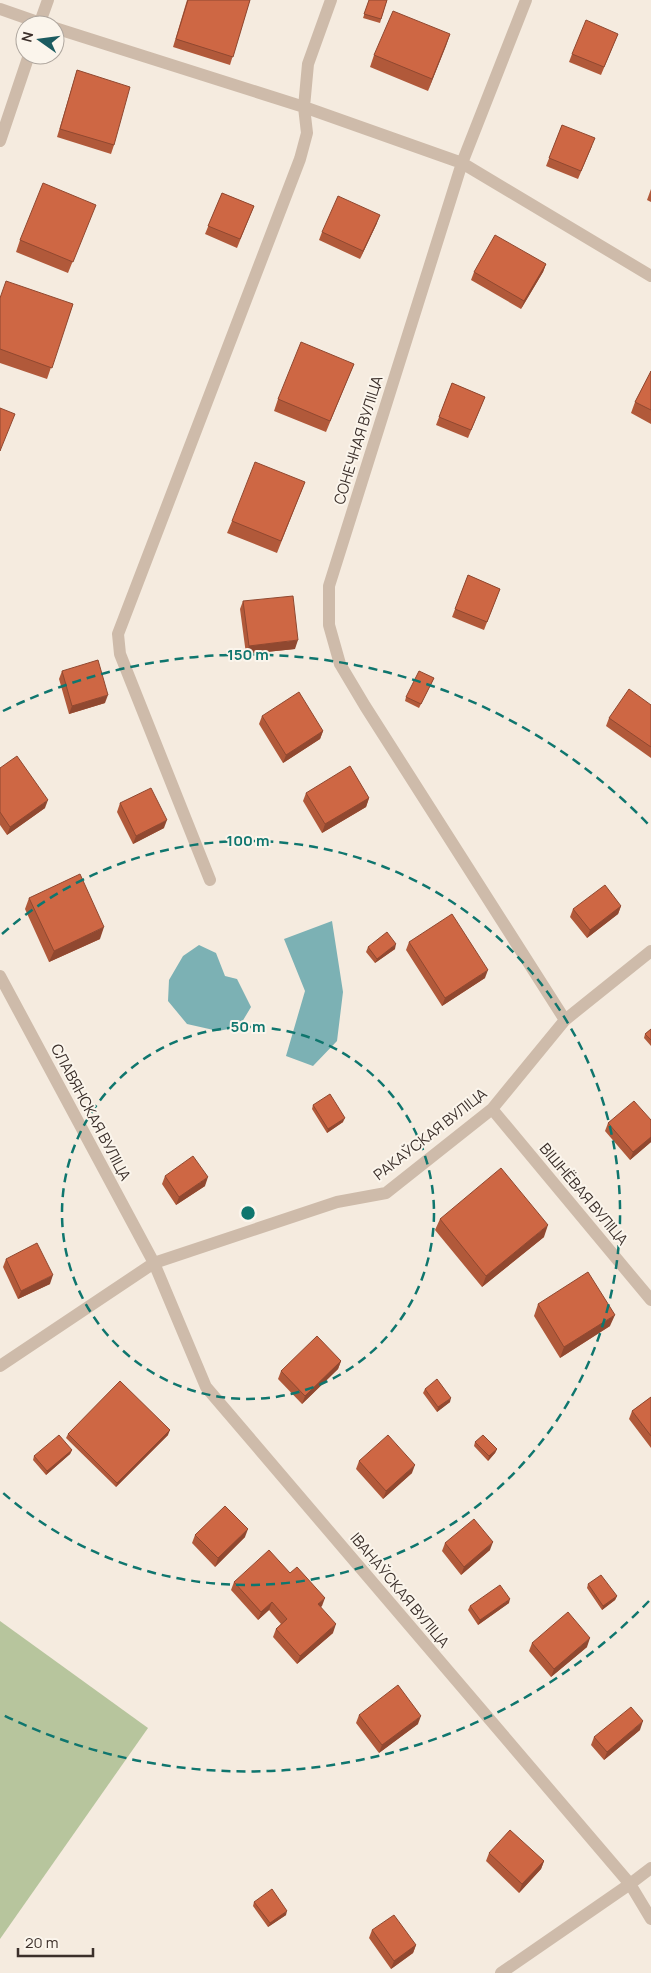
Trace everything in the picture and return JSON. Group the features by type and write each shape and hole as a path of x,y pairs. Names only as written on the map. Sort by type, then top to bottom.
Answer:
{"street":[{"path":"44,15 48,0"},
{"path":"210,880 120,654 118,634 300,159 307,133 304,107 308,64 331,0"},
{"name":"СОНЕЧНАЯ ВУЛІЦА","path":"526,0 462,163 329,586 328,625 340,664 365,706 565,1020"},
{"path":"0,9 16,15"},
{"path":"65,31 304,107 462,163 651,276"},
{"path":"0,141 26,65"},
{"name":"РАКАЎСКАЯ ВУЛІЦА","path":"0,1366 154,1263 338,1202 386,1192 492,1109 565,1020 651,951"},
{"name":"СЛАВЯНСКАЯ ВУЛІЦА","path":"0,976 154,1263"},
{"name":"ВІШНЁВАЯ ВУЛІЦА","path":"492,1109 651,1300"},
{"name":"ІВАНАЎСКАЯ ВУЛІЦА","path":"154,1263 206,1387 630,1884 651,1920"},
{"path":"501,1973 651,1868"}],"green space":[{"path":"0,1621 148,1728 0,1939"}],"water":[{"path":"332,921 343,992 337,1041 313,1066 286,1056 305,991 284,939"},
{"path":"199,945 216,953 225,976 237,979 251,1007 239,1027 218,1031 187,1024 168,1001 169,980 183,956"}],"building":[{"path":"188,0 250,0 233,57 176,39"},
{"path":"369,0 387,0 381,19 364,14"},
{"path":"393,11 450,34 432,79 374,55"},
{"path":"586,20 618,34 604,67 572,54"},
{"path":"77,70 130,87 114,145 60,129"},
{"path":"562,125 595,138 581,171 549,158"},
{"path":"43,183 96,205 73,262 20,240"},
{"path":"222,193 254,206 240,239 208,226"},
{"path":"338,196 380,215 363,251 322,232"},
{"path":"495,235 546,264 524,301 474,272"},
{"path":"6,281 73,304 52,368 0,349 0,298"},
{"path":"301,342 354,364 330,421 278,399"},
{"path":"651,371 651,410 635,402"},
{"path":"452,383 485,397 471,430 439,417"},
{"path":"0,408 15,414 0,451"},
{"path":"255,462 305,482 281,541 232,521"},
{"path":"468,575 500,589 487,622 455,609"},
{"path":"293,596 298,640 249,646 243,601"},
{"path":"98,660 108,695 72,706 62,671"},
{"path":"419,671 434,678 421,704 406,697"},
{"path":"629,689 651,705 651,747 609,718"},
{"path":"299,692 323,731 286,755 262,716"},
{"path":"17,756 48,800 10,827 0,812 0,768"},
{"path":"350,766 369,798 325,824 306,793"},
{"path":"151,788 167,820 136,836 120,803"},
{"path":"80,874 104,927 54,951 29,898"},
{"path":"605,885 621,906 590,930 573,909"},
{"path":"452,914 488,970 445,998 409,942"},
{"path":"387,932 396,944 377,959 368,947"},
{"path":"651,1029 651,1040 645,1034"},
{"path":"330,1094 345,1118 328,1129 313,1105"},
{"path":"634,1101 651,1120 651,1137 633,1152 608,1123"},
{"path":"193,1156 208,1177 179,1197 165,1176"},
{"path":"501,1168 548,1225 486,1276 440,1219"},
{"path":"37,1243 53,1275 21,1291 6,1259"},
{"path":"588,1272 615,1315 564,1347 538,1304"},
{"path":"317,1336 341,1361 305,1396 281,1371"},
{"path":"437,1379 451,1398 438,1407 425,1389"},
{"path":"120,1381 170,1430 117,1483 68,1434"},
{"path":"651,1397 651,1436 632,1411"},
{"path":"59,1435 72,1450 47,1471 34,1456"},
{"path":"388,1435 415,1465 386,1491 359,1461"},
{"path":"483,1435 497,1449 489,1456 475,1442"},
{"path":"225,1506 248,1529 218,1558 195,1535"},
{"path":"474,1519 493,1542 464,1567 445,1543"},
{"path":"269,1550 290,1573 297,1567 325,1598 318,1604 336,1624 300,1656 276,1629 287,1619 272,1602 261,1612 234,1582"},
{"path":"601,1575 617,1596 603,1606 588,1584"},
{"path":"500,1585 510,1599 480,1620 470,1606"},
{"path":"568,1612 590,1638 554,1669 532,1643"},
{"path":"398,1685 421,1716 382,1745 359,1715"},
{"path":"631,1707 643,1721 607,1752 594,1737"},
{"path":"510,1830 544,1861 522,1884 489,1853"},
{"path":"272,1889 287,1911 270,1923 254,1902"},
{"path":"394,1915 416,1945 394,1961 372,1930"}]}
